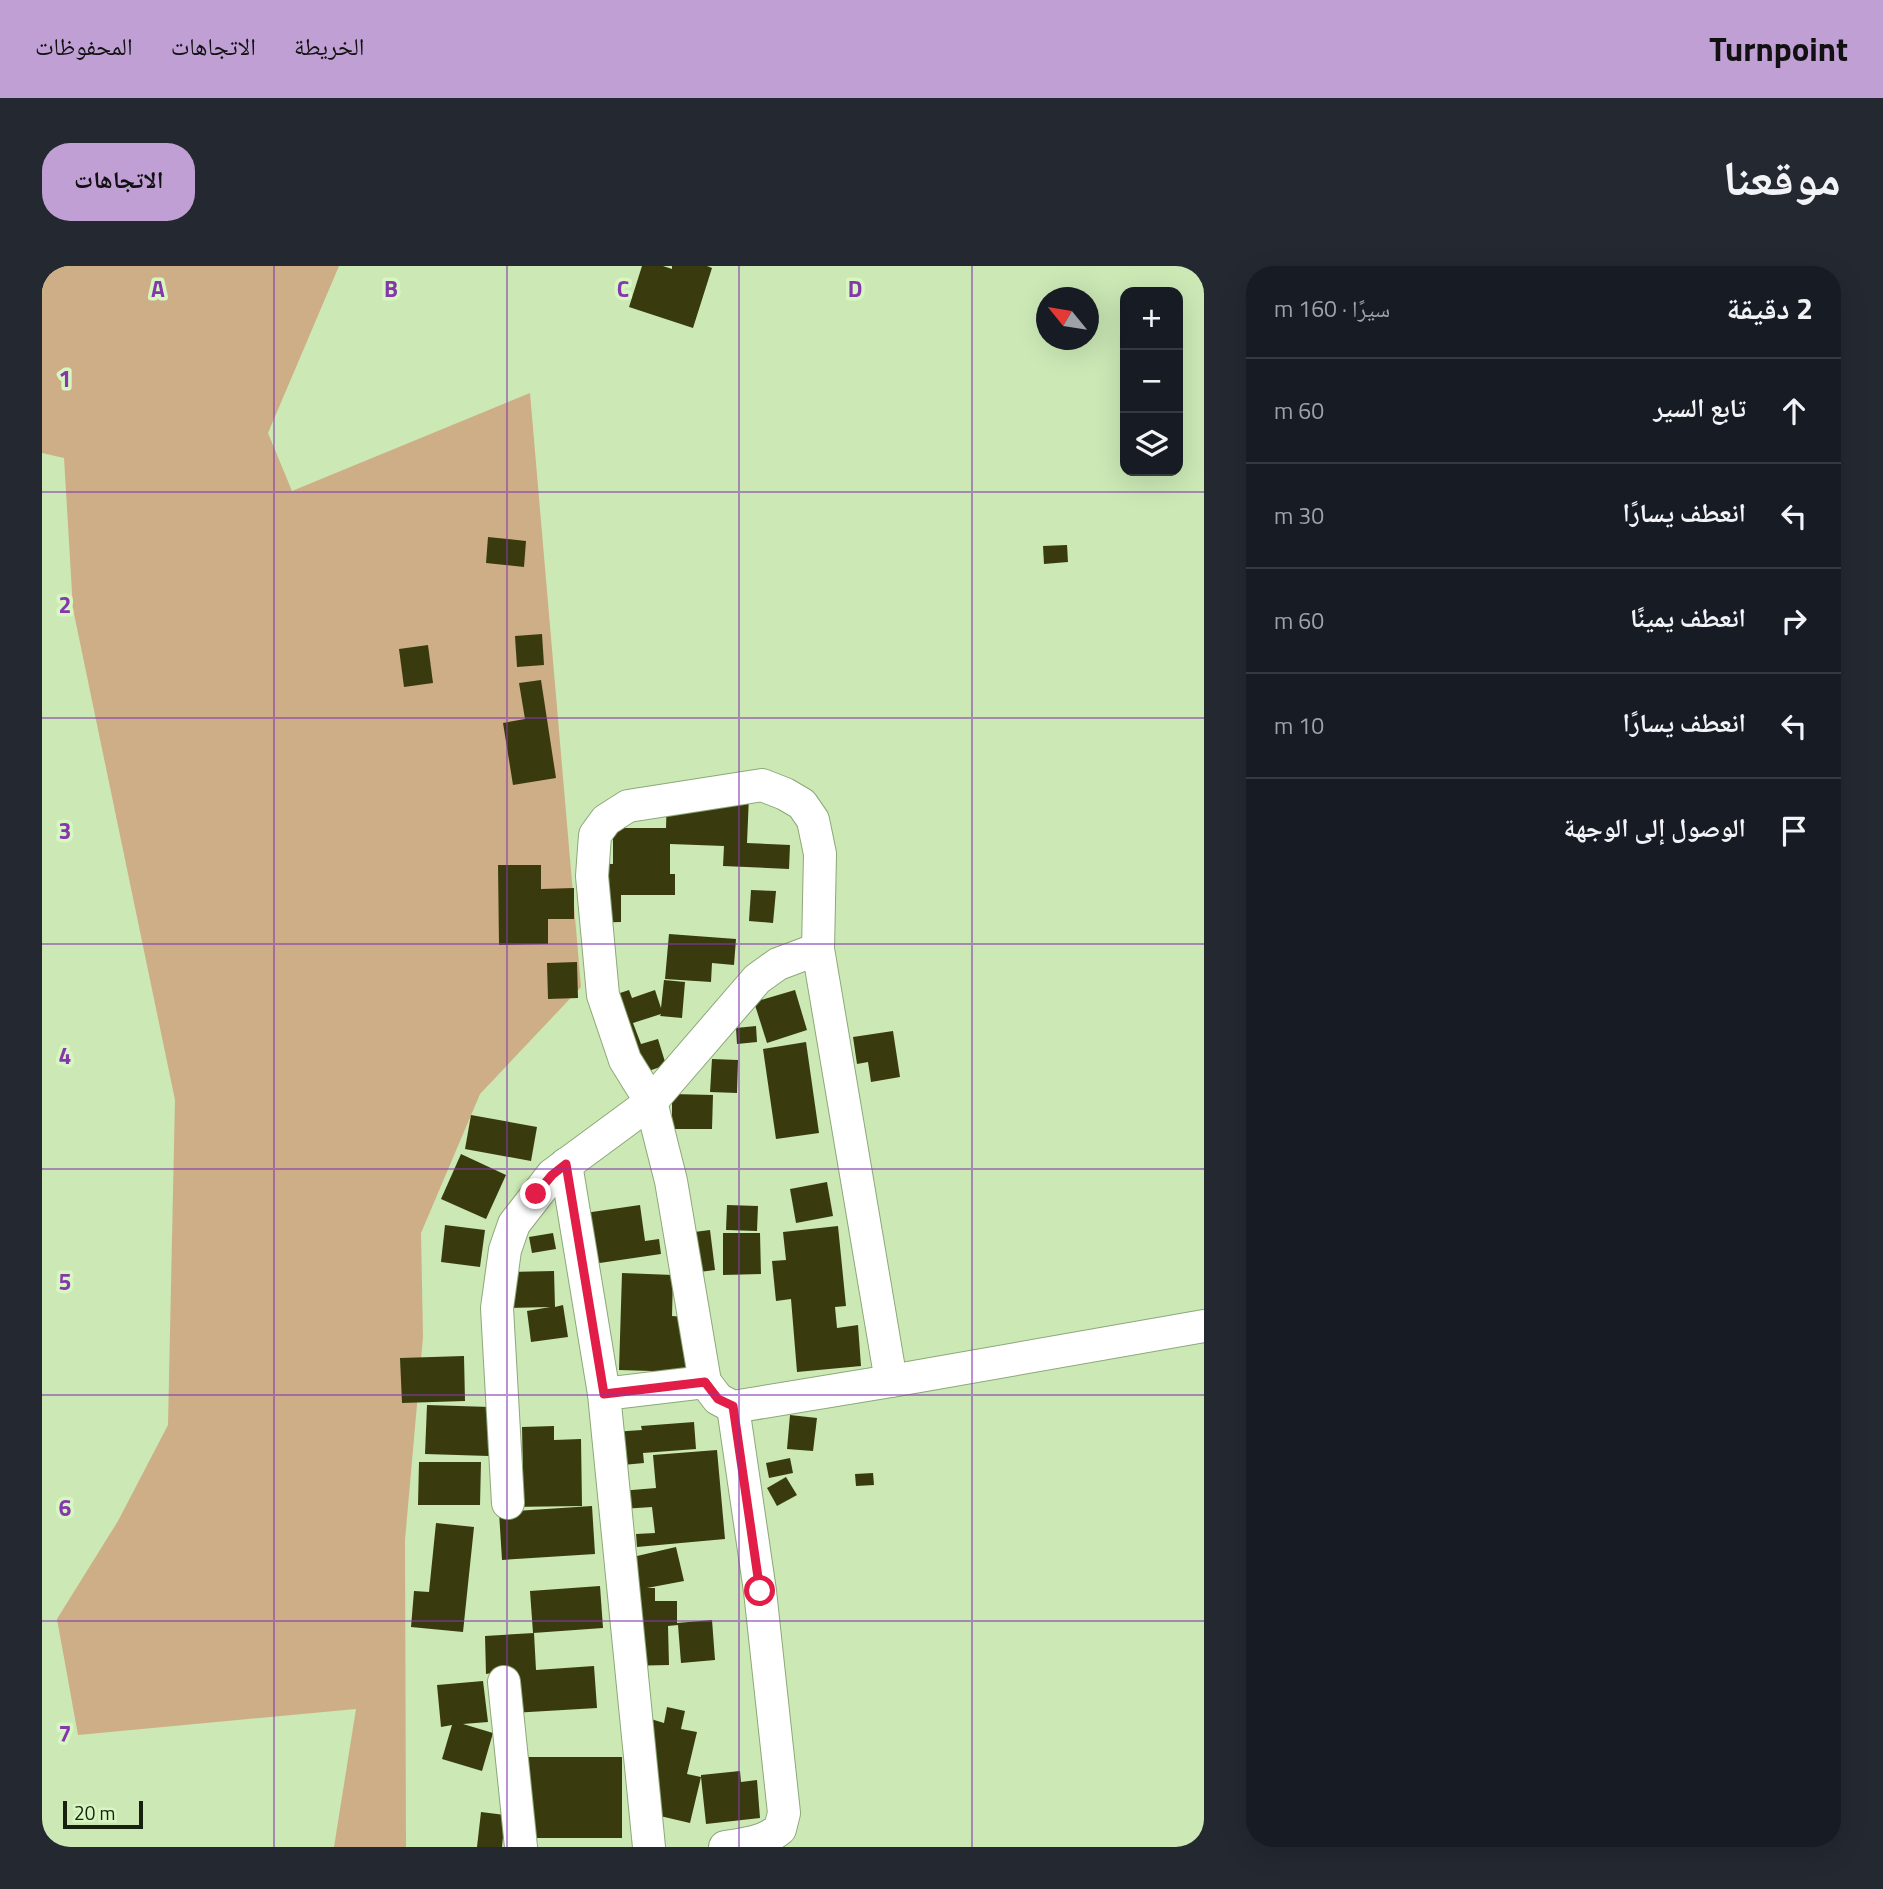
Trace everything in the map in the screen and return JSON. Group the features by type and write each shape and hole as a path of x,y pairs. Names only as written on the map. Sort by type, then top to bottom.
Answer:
{"street":[{"path":"891,1381 818,949 820,854 813,820 802,804 762,785 628,806 606,820 596,835 592,876 603,995 625,1060 651,1102 671,1181 705,1382 718,1399 733,1406 891,1381 1204,1326"},
{"path":"509,1503 497,1308 505,1250 514,1224 552,1175 651,1102 757,979 778,964 818,949"},
{"path":"566,1164 604,1394 649,1847"},
{"path":"604,1394 705,1382"},
{"path":"725,1847 769,1838 780,1829 783,1813 760,1591 733,1406"},
{"path":"504,1682 521,1847"}],"shaded area":[{"path":"42,266 339,266 268,433 292,491 530,393 581,987 480,1094 421,1233 423,1337 405,1540 406,1847 334,1847 356,1709 78,1735 57,1619 118,1521 168,1425 175,1100 73,609 64,458 42,453"}],"building":[{"path":"642,266 672,269 672,266 712,268 693,328 629,307"},
{"path":"488,537 526,541 524,567 486,563"},
{"path":"1067,545 1068,562 1044,564 1043,546"},
{"path":"542,634 544,665 517,667 515,636"},
{"path":"428,645 433,683 404,687 399,649"},
{"path":"541,680 556,778 513,785 503,723 525,719 519,683"},
{"path":"667,793 749,796 747,843 790,845 789,869 723,866 724,846 670,844 670,874 675,874 675,895 621,895 621,922 582,923 582,863 613,864 613,828 666,828"},
{"path":"498,865 541,865 541,889 574,888 574,919 548,919 548,944 499,945"},
{"path":"751,890 776,891 773,923 749,921"},
{"path":"669,934 736,939 734,965 712,963 711,982 665,979"},
{"path":"577,962 578,998 548,999 547,963"},
{"path":"664,980 685,982 682,1018 660,1016 661,1014 633,1023 641,1044 658,1039 666,1065 634,1076 608,997 629,990 632,998 655,990 661,1008"},
{"path":"795,990 807,1030 767,1043 754,1002"},
{"path":"756,1026 757,1042 737,1044 736,1028"},
{"path":"893,1031 900,1077 871,1082 868,1062 857,1064 853,1037"},
{"path":"806,1042 819,1133 776,1139 763,1049"},
{"path":"712,1059 738,1060 737,1093 710,1092"},
{"path":"672,1094 713,1095 712,1129 672,1129"},
{"path":"471,1115 537,1127 531,1161 465,1149"},
{"path":"461,1154 506,1175 486,1219 441,1199"},
{"path":"827,1182 833,1216 796,1223 790,1189"},
{"path":"640,1205 645,1241 659,1239 661,1254 586,1265 578,1214"},
{"path":"727,1205 758,1206 757,1231 726,1230"},
{"path":"445,1225 485,1230 480,1267 441,1262"},
{"path":"838,1226 846,1306 835,1307 837,1328 858,1325 861,1366 797,1372 791,1299 776,1301 772,1261 786,1260 783,1232"},
{"path":"710,1230 715,1270 684,1274 679,1234"},
{"path":"553,1233 556,1249 532,1253 529,1237"},
{"path":"723,1233 760,1233 761,1274 723,1275"},
{"path":"554,1271 555,1307 563,1305 568,1337 531,1342 527,1311 550,1307 505,1308 504,1272"},
{"path":"622,1273 673,1275 672,1316 686,1317 685,1372 619,1370"},
{"path":"464,1356 465,1401 402,1403 400,1358"},
{"path":"427,1405 490,1407 489,1456 425,1454"},
{"path":"790,1415 817,1418 813,1451 787,1449"},
{"path":"694,1422 696,1449 643,1453 644,1463 601,1467 598,1433"},
{"path":"554,1426 554,1440 581,1439 582,1506 504,1507 504,1474 523,1474 522,1427"},
{"path":"717,1450 725,1539 637,1547 636,1534 655,1533 652,1507 622,1509 620,1491 656,1488 653,1455"},
{"path":"790,1458 793,1473 769,1478 766,1463"},
{"path":"419,1462 481,1462 480,1505 418,1505"},
{"path":"873,1473 874,1485 856,1486 855,1474"},
{"path":"786,1477 797,1495 777,1506 767,1488"},
{"path":"592,1506 595,1554 502,1560 499,1512"},
{"path":"436,1523 474,1527 463,1632 411,1627 414,1591 429,1592"},
{"path":"676,1547 684,1581 647,1588 655,1588 655,1601 677,1601 677,1623 712,1620 715,1660 681,1663 678,1625 668,1626 669,1665 622,1666 624,1559"},
{"path":"600,1586 603,1628 533,1633 530,1591"},
{"path":"534,1633 536,1670 594,1666 597,1708 494,1714 492,1673 486,1674 485,1636"},
{"path":"483,1681 488,1722 463,1724 493,1733 482,1771 442,1759 452,1725 441,1727 437,1685"},
{"path":"667,1707 685,1711 681,1729 697,1732 687,1774 701,1777 690,1823 630,1809 651,1719 664,1723"},
{"path":"508,1757 622,1757 622,1838 526,1838"},
{"path":"740,1771 741,1782 757,1780 760,1818 706,1824 701,1775"},
{"path":"481,1812 505,1815 502,1847 477,1847"}],"route":[{"path":"536,1194 552,1175 566,1164 604,1394 705,1382 718,1399 733,1406 760,1591"}]}
